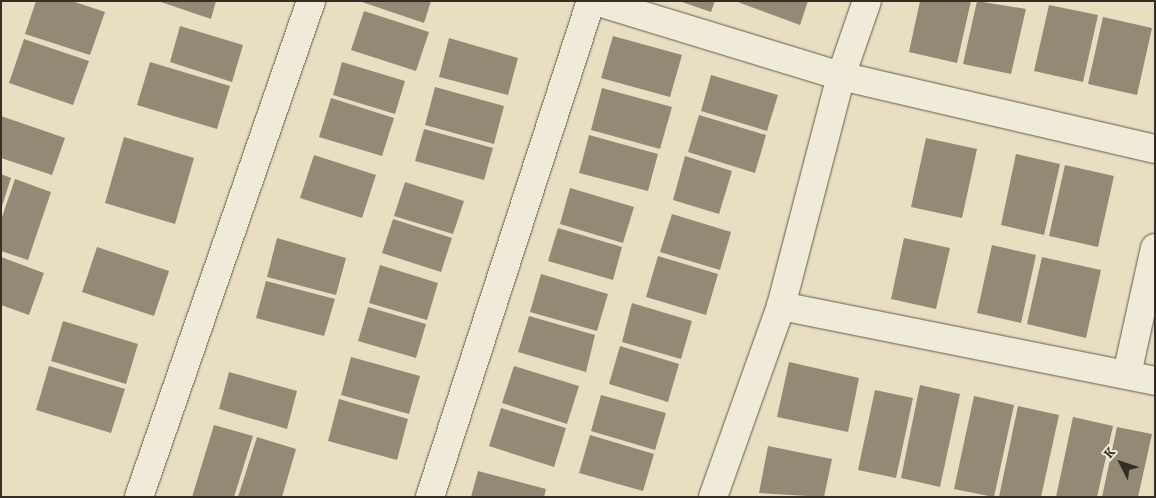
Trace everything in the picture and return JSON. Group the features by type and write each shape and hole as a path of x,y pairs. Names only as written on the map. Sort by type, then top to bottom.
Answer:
{"street":[{"path":"139,497 312,1"},
{"path":"430,497 591,1"},
{"path":"595,1 841,76 1155,149"},
{"path":"713,497 780,306 841,76 867,1"},
{"path":"1127,374 1155,248"},
{"path":"780,306 1155,381"}],"building":[{"path":"36,1 72,1 105,12 90,55 25,34"},
{"path":"158,1 216,1 211,19"},
{"path":"359,1 431,1 424,23"},
{"path":"679,1 715,1 711,12"},
{"path":"735,1 808,1 800,25"},
{"path":"920,1 971,1 957,63 909,52"},
{"path":"977,1 1026,9 1011,74 963,64"},
{"path":"1049,5 1098,15 1083,82 1034,71"},
{"path":"364,11 429,32 416,71 351,50"},
{"path":"1103,17 1152,28 1137,95 1088,84"},
{"path":"180,26 243,45 232,82 170,62"},
{"path":"613,36 682,55 670,97 601,78"},
{"path":"449,38 518,58 508,95 439,77"},
{"path":"24,39 89,61 73,105 9,83"},
{"path":"150,62 230,86 217,129 137,105"},
{"path":"342,62 405,81 395,114 333,95"},
{"path":"711,75 778,95 767,131 701,111"},
{"path":"435,87 504,106 494,144 425,125"},
{"path":"602,88 672,107 660,149 591,130"},
{"path":"331,98 394,118 382,156 319,137"},
{"path":"699,115 766,135 755,173 688,152"},
{"path":"1,116 65,138 52,175 1,158"},
{"path":"424,129 493,148 484,180 415,161"},
{"path":"589,135 658,154 648,191 579,173"},
{"path":"124,137 194,158 175,224 105,203"},
{"path":"926,138 977,149 962,218 911,207"},
{"path":"1016,154 1060,164 1044,235 1001,225"},
{"path":"314,155 376,175 362,218 300,198"},
{"path":"685,156 732,171 719,214 673,200"},
{"path":"1065,165 1114,176 1098,247 1049,236"},
{"path":"1,174 11,178 2,206 1,206"},
{"path":"15,179 51,192 28,260 1,251 1,220"},
{"path":"405,182 464,201 453,234 394,216"},
{"path":"570,188 634,207 623,243 560,224"},
{"path":"672,214 731,232 720,270 660,252"},
{"path":"393,219 452,238 441,272 382,253"},
{"path":"558,228 622,247 613,280 548,261"},
{"path":"277,238 346,258 336,295 267,277"},
{"path":"904,238 950,248 936,309 891,299"},
{"path":"992,245 1036,255 1021,323 977,313"},
{"path":"97,247 169,271 154,316 82,292"},
{"path":"658,256 718,274 706,315 646,297"},
{"path":"1,257 44,273 29,315 1,305"},
{"path":"1042,257 1101,270 1086,338 1027,324"},
{"path":"380,265 438,283 427,320 369,303"},
{"path":"541,274 608,294 597,331 530,312"},
{"path":"266,281 335,299 324,336 256,318"},
{"path":"632,303 692,321 681,359 622,342"},
{"path":"368,307 426,324 416,358 358,341"},
{"path":"529,316 595,335 586,372 518,352"},
{"path":"63,321 138,344 126,384 51,361"},
{"path":"620,346 679,364 668,402 609,384"},
{"path":"351,357 420,376 409,414 341,395"},
{"path":"789,362 859,378 848,432 777,417"},
{"path":"49,366 125,389 111,433 36,410"},
{"path":"514,366 579,386 567,424 502,403"},
{"path":"229,372 297,391 287,429 219,409"},
{"path":"920,385 960,394 940,487 901,478"},
{"path":"875,390 913,398 896,478 858,470"},
{"path":"601,395 666,413 655,450 591,431"},
{"path":"974,396 1014,405 994,497 954,489"},
{"path":"339,399 408,419 397,460 328,441"},
{"path":"1018,406 1059,415 1041,497 999,497"},
{"path":"501,408 566,428 554,467 489,446"},
{"path":"1073,417 1113,426 1097,497 1056,497"},
{"path":"214,425 253,436 234,497 192,497"},
{"path":"1117,427 1152,434 1138,497 1102,497"},
{"path":"590,435 654,454 643,491 579,473"},
{"path":"257,437 296,449 282,497 238,497"},
{"path":"768,446 832,459 824,497 759,493"},
{"path":"478,471 546,489 544,497 471,497"}]}
